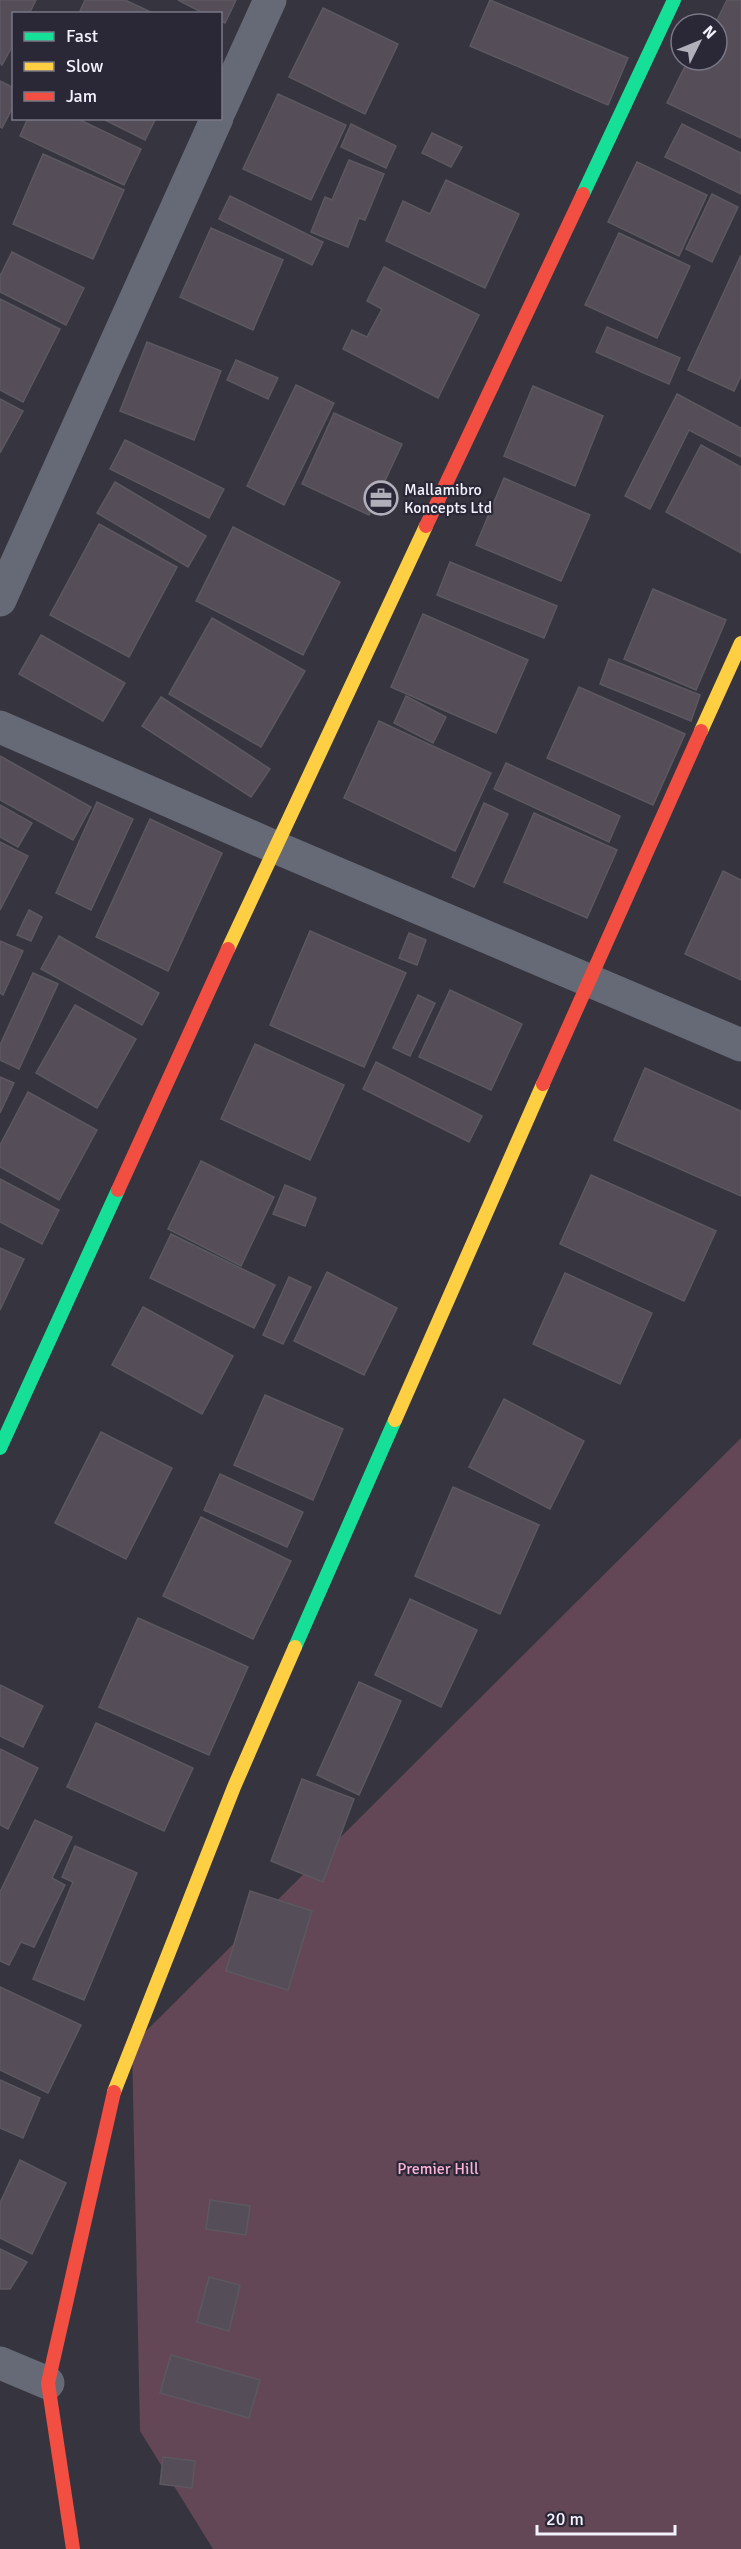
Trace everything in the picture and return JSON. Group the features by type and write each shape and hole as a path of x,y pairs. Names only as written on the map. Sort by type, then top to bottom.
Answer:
{"street":[{"path":"222,106 270,0"},
{"path":"0,1448 275,847 674,0"},
{"path":"0,600 216,120"},
{"path":"73,2549 48,2383 115,2087 234,1787 588,981 741,643"},
{"path":"0,727 275,847 741,1045"},
{"path":"0,2363 48,2383"}],"green space":[{"name":"Premier Hill","path":"741,1438 741,2549 213,2549 140,2431 132,2045"}],"building":[{"path":"0,0 36,0 30,12 12,12 12,47 2,65 0,63"},
{"path":"85,0 125,0 151,12 81,12"},
{"path":"178,0 236,0 225,23 222,22 222,12 201,12"},
{"path":"490,0 628,58 608,105 470,46"},
{"path":"727,0 741,0 741,138 667,103 682,72 729,72 729,12 721,12"},
{"path":"323,8 398,44 365,114 289,77"},
{"path":"0,81 12,87 12,109 2,128 0,127"},
{"path":"278,94 346,125 311,200 243,169"},
{"path":"27,120 80,120 141,149 124,185 20,136"},
{"path":"105,120 155,120 145,140"},
{"path":"351,124 396,146 386,168 341,147"},
{"path":"682,124 741,153 741,194 665,157"},
{"path":"432,133 462,147 451,167 422,153"},
{"path":"43,154 124,190 93,259 13,224"},
{"path":"349,160 384,174 365,220 359,218 348,247 311,232 325,197 332,200"},
{"path":"637,162 707,195 679,256 608,222"},
{"path":"446,180 519,214 485,288 386,241 403,201 430,214"},
{"path":"712,194 738,207 712,262 686,249"},
{"path":"230,196 323,242 312,265 219,219"},
{"path":"211,228 283,260 253,330 180,297"},
{"path":"619,233 690,266 657,338 585,305"},
{"path":"12,252 84,288 66,325 0,292 0,276"},
{"path":"741,255 741,376 734,391 688,370"},
{"path":"384,267 479,315 438,398 343,349 352,330 367,337 382,309 367,301"},
{"path":"0,299 60,329 23,402 0,390"},
{"path":"607,327 680,358 669,384 596,352"},
{"path":"147,342 221,371 194,440 120,411"},
{"path":"236,360 278,378 268,399 227,380"},
{"path":"296,385 334,403 284,505 247,486"},
{"path":"533,386 603,416 575,486 504,456"},
{"path":"677,394 741,428 741,457 689,430 650,509 625,496"},
{"path":"0,399 23,411 0,453"},
{"path":"334,413 402,444 369,515 302,484"},
{"path":"125,440 224,489 209,518 110,469"},
{"path":"701,445 741,467 741,553 666,512"},
{"path":"504,478 590,515 561,581 476,545"},
{"path":"115,482 206,536 188,567 97,513"},
{"path":"99,524 177,567 129,657 50,615"},
{"path":"233,527 340,582 303,655 196,601"},
{"path":"450,562 557,606 544,638 437,595"},
{"path":"653,589 726,620 696,690 624,659"},
{"path":"423,614 528,660 496,733 391,687"},
{"path":"212,618 305,671 261,747 169,694"},
{"path":"41,635 125,683 103,721 19,674"},
{"path":"609,659 700,695 691,721 600,684"},
{"path":"579,687 685,734 653,805 547,758"},
{"path":"406,696 446,717 433,743 394,723"},
{"path":"161,697 270,769 251,797 142,726"},
{"path":"379,721 491,773 455,851 344,798"},
{"path":"0,756 91,807 73,840 0,800"},
{"path":"506,763 620,816 609,842 494,789"},
{"path":"97,802 133,819 91,910 56,893"},
{"path":"484,803 508,814 474,887 452,877"},
{"path":"0,805 32,823 18,847 0,837"},
{"path":"534,813 617,850 587,918 504,882"},
{"path":"150,819 222,853 168,971 96,937"},
{"path":"0,842 28,856 0,910"},
{"path":"723,871 741,880 741,980 685,954"},
{"path":"29,910 42,917 31,941 17,935"},
{"path":"310,931 406,973 364,1067 270,1025"},
{"path":"409,933 426,940 417,965 399,958"},
{"path":"59,936 159,993 142,1025 41,969"},
{"path":"0,941 23,951 3,995 0,993"},
{"path":"33,973 58,984 19,1069 0,1060 0,1045"},
{"path":"450,990 522,1024 491,1090 419,1057"},
{"path":"418,995 435,1003 410,1056 393,1048"},
{"path":"75,1005 136,1039 97,1108 36,1073"},
{"path":"255,1044 344,1085 310,1160 221,1119"},
{"path":"376,1062 482,1116 469,1142 363,1089"},
{"path":"645,1068 741,1111 741,1196 614,1140"},
{"path":"0,1077 14,1083 0,1113"},
{"path":"28,1092 97,1130 59,1200 0,1167 0,1145"},
{"path":"201,1161 274,1197 241,1266 168,1229"},
{"path":"591,1175 716,1231 684,1301 560,1244"},
{"path":"0,1179 59,1210 42,1244 0,1222"},
{"path":"285,1185 316,1198 305,1226 273,1214"},
{"path":"171,1234 275,1285 254,1328 150,1278"},
{"path":"0,1248 24,1259 0,1310"},
{"path":"327,1272 397,1308 364,1375 294,1341"},
{"path":"565,1273 652,1313 620,1384 533,1344"},
{"path":"289,1277 311,1287 283,1344 263,1335"},
{"path":"143,1307 233,1356 202,1414 112,1365"},
{"path":"265,1395 343,1429 313,1500 234,1465"},
{"path":"504,1399 584,1441 550,1509 469,1467"},
{"path":"101,1432 172,1468 126,1559 55,1523"},
{"path":"220,1474 303,1512 287,1547 204,1510"},
{"path":"453,1487 539,1525 500,1614 415,1576"},
{"path":"201,1517 291,1561 253,1639 163,1596"},
{"path":"410,1599 477,1630 441,1707 375,1675"},
{"path":"138,1618 248,1667 209,1755 99,1707"},
{"path":"359,1682 401,1701 359,1795 317,1775"},
{"path":"0,1685 43,1706 23,1747 0,1736"},
{"path":"96,1723 193,1768 164,1831 67,1787"},
{"path":"0,1749 38,1768 8,1829 0,1825"},
{"path":"302,1779 354,1799 323,1882 271,1861"},
{"path":"35,1820 72,1837 52,1878 65,1885 34,1947 21,1942 9,1965 0,1961 0,1892"},
{"path":"75,1846 137,1873 84,2000 33,1979 73,1882 62,1877"},
{"path":"250,1891 312,1911 288,1990 226,1971"},
{"path":"0,1987 81,2025 48,2093 0,2070"},
{"path":"0,2080 40,2098 23,2138 0,2128"},
{"path":"20,2160 66,2183 32,2254 0,2238 0,2203"},
{"path":"210,2200 250,2206 246,2235 206,2229"},
{"path":"0,2249 27,2262 10,2289 0,2289"},
{"path":"209,2277 240,2285 229,2331 197,2322"},
{"path":"171,2355 260,2380 249,2418 160,2393"},
{"path":"163,2457 195,2461 192,2488 160,2484"}],"traffic: fast":[{"path":"583,194 674,0"},
{"path":"0,1448 118,1190"},
{"path":"295,1647 395,1420"}],"traffic: slow":[{"path":"228,949 426,526"},
{"path":"701,731 741,643"},
{"path":"395,1420 543,1084"},
{"path":"114,2092 234,1787 295,1647"}],"traffic: jam":[{"path":"426,526 583,194"},
{"path":"543,1084 701,731"},
{"path":"118,1190 228,949"},
{"path":"73,2549 48,2383 114,2092"}],"place":[{"name":"Mallamibro Koncepts Ltd","path":"381,498"}]}
